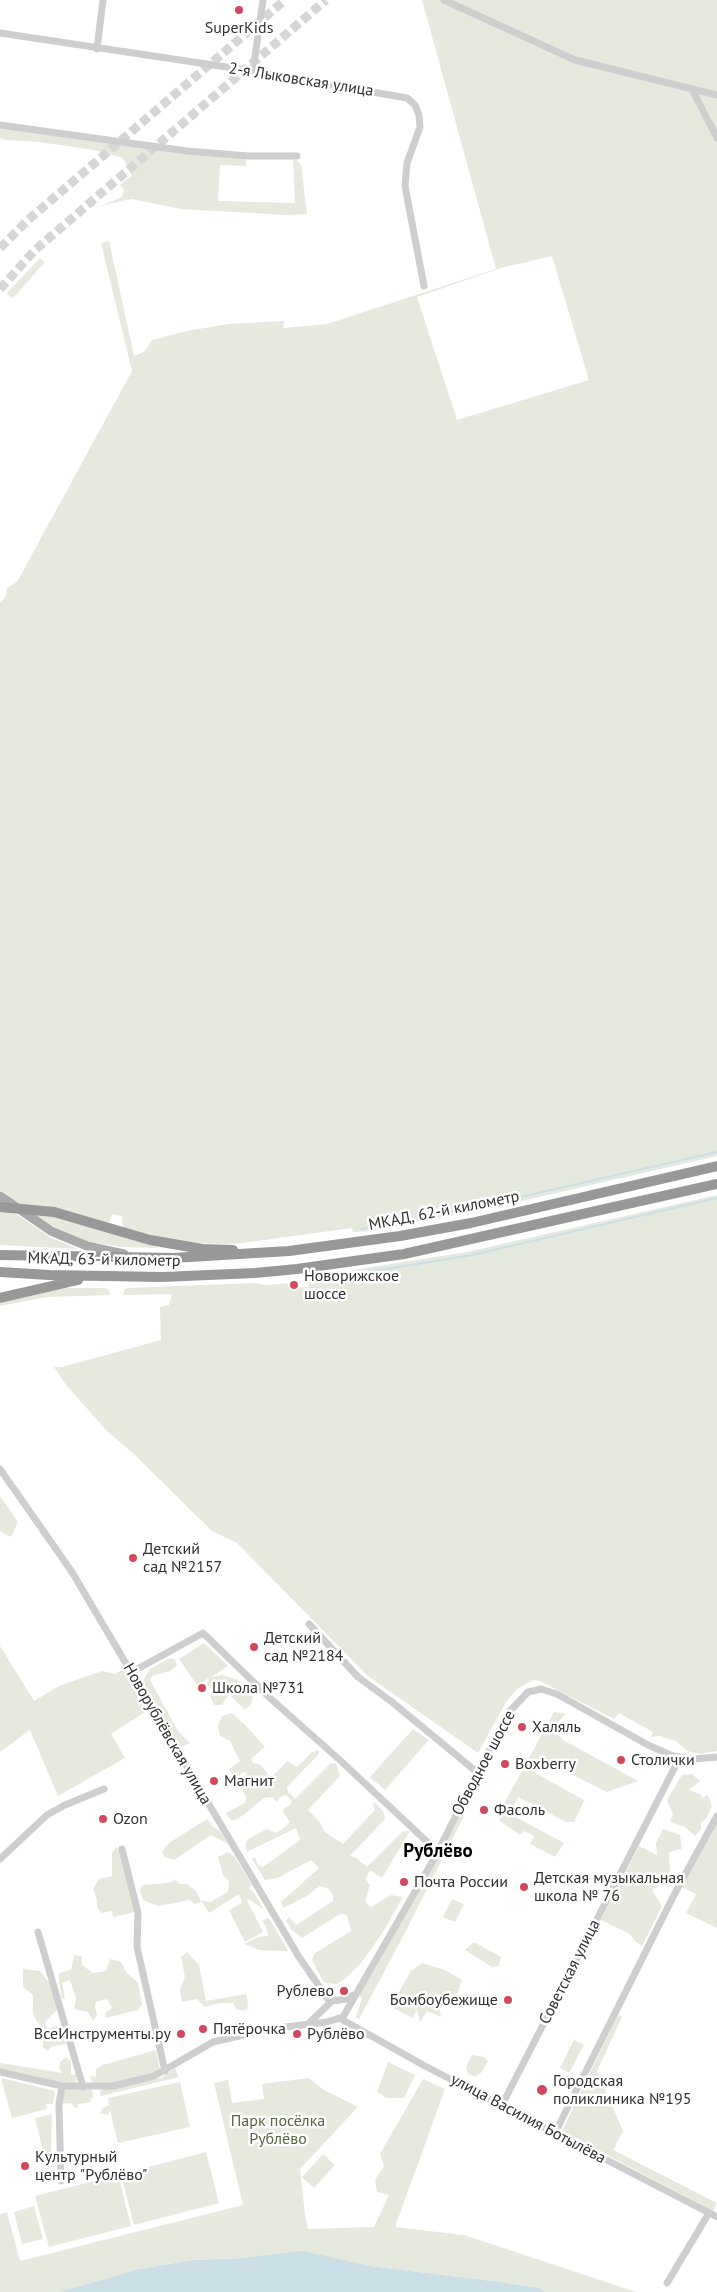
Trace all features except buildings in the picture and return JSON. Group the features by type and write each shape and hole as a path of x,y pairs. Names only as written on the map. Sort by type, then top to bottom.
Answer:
{"highway":[{"name":"МКАД, 62-й километр","path":"173,1258 289,1251 400,1236 471,1223 717,1166"},
{"name":"МКАД, 62-й километр","path":"207,1276 297,1269 404,1254 717,1184"},
{"path":"0,1207 54,1212 121,1232 178,1246 202,1249 289,1251"},
{"name":"МКАД, 63-й километр","path":"0,1254 146,1259 173,1258"},
{"name":"МКАД, 63-й километр","path":"0,1272 102,1276 207,1276"},
{"path":"0,1298 56,1284 102,1276"}],"main road":[{"path":"0,1196 42,1226 66,1238 86,1246 146,1259"}],"street":[{"path":"97,49 103,0"},
{"path":"253,71 263,0"},
{"path":"444,0 575,60 717,95"},
{"name":"2-я Лыковская улица","path":"0,33 253,71 407,98 416,106 420,115 420,127 407,163 405,186 424,286"},
{"path":"692,89 717,138"},
{"path":"0,125 187,151 249,156 297,156"},
{"name":"Новорублёвская улица","path":"0,1469 72,1572 130,1673 329,2004"},
{"path":"309,1624 358,1677 392,1702 478,1773"},
{"path":"130,1673 203,1633 270,1698 438,1852"},
{"name":"Обводное шоссе","path":"346,2012 438,1852 508,1713 528,1692 541,1689 557,1694 656,1749 680,1758 706,1759 717,1757"},
{"name":"Советская улица","path":"502,2105 680,1758"},
{"path":"0,1858 47,1815 65,1805 104,1790"},
{"path":"555,2133 674,1895 717,1816"},
{"path":"122,1849 138,1913 137,1947 165,2070"},
{"path":"38,1932 83,2087"},
{"path":"305,2024 317,2018 329,2004 346,1999 358,1992"},
{"path":"0,2072 62,2086 113,2086 154,2076 213,2042 269,2029 338,2019 346,2012 345,2004 338,2000"},
{"path":"329,2004 328,2016 338,2019"},
{"name":"улица Василия Ботылёва","path":"338,2019 717,2217"},
{"path":"61,2181 59,2104 62,2086"},
{"path":"667,2283 709,2213"}],"green space":[{"path":"422,0 717,0 717,1156 500,1206 372,1231 353,1232 352,1228 235,1244 193,1243 159,1238 123,1228 122,1216 112,1214 109,1222 106,1223 126,1238 159,1248 122,1247 85,1241 40,1220 0,1190 0,603 6,596 7,588 17,582 132,371 101,243 109,241 134,356 144,352 152,340 186,331 229,324 284,321 283,328 327,324 496,269","holes":["552,256 589,380 457,420 417,297 501,268"]},
{"path":"0,127 246,158 246,166 220,165 218,201 295,203 293,159 297,160 301,165 307,214 286,215 181,209 131,199 101,206 122,197 124,190 120,185 132,176 123,158 94,150 39,142 5,140 0,138"},
{"path":"40,258 45,262 13,298 10,297 7,293"},
{"path":"717,1195 717,1751 700,1754 687,1751 676,1741 659,1736 651,1737 653,1732 619,1713 614,1719 540,1681 533,1680 518,1688 506,1702 478,1753 368,1676 237,1543 212,1531 136,1456 107,1431 67,1386 54,1367 62,1367 161,1340 160,1307 169,1305 172,1294 123,1295 125,1289 128,1288 255,1283 265,1285 293,1283 293,1288 309,1287 309,1277 467,1252"},
{"path":"0,1203 50,1237 78,1249 0,1245"},
{"path":"105,1288 109,1290 110,1295 47,1297 0,1306 0,1302 52,1289"},
{"path":"0,1496 18,1522 11,1537 0,1531"},
{"path":"204,1643 228,1666 211,1677 223,1675 238,1680 242,1685 238,1692 245,1692 253,1697 251,1704 245,1710 229,1694 222,1705 214,1705 210,1696 213,1690 207,1685 209,1678 197,1685 179,1659"},
{"path":"0,1646 34,1701 59,1686 102,1671 115,1674 123,1669 148,1710 111,1734 125,1758 58,1796 30,1730 0,1752"},
{"path":"170,1658 175,1659 177,1665 170,1671 152,1676 150,1680 178,1731 190,1743 181,1747 145,1685 144,1679 150,1669"},
{"path":"554,1712 565,1714 558,1722 555,1732 563,1740 638,1781 607,1792 539,1758 535,1773 584,1800 574,1822 566,1822 518,1797 510,1814 564,1843 555,1857 530,1844 534,1837 531,1834 524,1831 520,1835 500,1821 499,1813"},
{"path":"232,1713 265,1747 251,1759 253,1763 261,1765 271,1778 287,1761 297,1767 312,1752 319,1750 319,1754 287,1787 288,1794 289,1792 295,1799 331,1763 336,1764 340,1776 308,1810 319,1821 325,1832 343,1844 375,1810 373,1805 375,1802 384,1813 385,1819 350,1856 356,1858 367,1867 403,1831 410,1831 382,1878 370,1870 365,1879 370,1885 365,1902 371,1907 391,1895 403,1897 381,1935 361,1963 337,1984 324,1983 312,1960 315,1953 351,1931 347,1915 340,1914 302,1938 292,1930 286,1921 289,1917 296,1925 333,1901 333,1895 329,1889 319,1886 307,1896 283,1908 281,1902 319,1868 311,1860 278,1878 265,1880 252,1859 255,1857 258,1865 263,1867 300,1840 296,1828 247,1852 245,1845 248,1839 267,1829 276,1833 285,1827 290,1822 283,1812 284,1808 290,1805 292,1801 286,1795 280,1797 277,1802 272,1797 264,1798 238,1819 231,1821 226,1813 245,1803 246,1797 241,1788 242,1783 246,1779 246,1772 241,1773 239,1778 234,1776 229,1769 240,1761 230,1741 220,1736 218,1726 222,1716"},
{"path":"413,1729 429,1740 385,1790 370,1777"},
{"path":"490,1764 407,1929 359,2019 356,2017 362,1998 359,1994 476,1783"},
{"path":"692,1774 700,1781 689,1790 700,1794 702,1798 708,1795 712,1806 706,1819 701,1822 701,1829 695,1836 685,1827 670,1822 673,1814 667,1800 682,1775"},
{"path":"207,1819 213,1827 219,1830 228,1844 211,1835 174,1860 165,1857 162,1852 169,1843"},
{"path":"717,1822 717,1928 686,1913 696,1894 682,1887"},
{"path":"663,1829 680,1835 682,1849 669,1852 670,1870 665,1882 652,1890 662,1906 642,1946 630,1934 601,1920 639,1846 657,1855 656,1843"},
{"path":"117,1847 122,1859 135,1912 113,1917 112,1911 101,1913 97,1907 97,1899 93,1889 99,1879 112,1876 112,1853"},
{"path":"228,1852 234,1856 252,1885 249,1888 264,1910 249,1899 247,1900 263,1932 245,1942 229,1910 242,1903 239,1894 209,1913 201,1900 210,1902 228,1892 229,1882 223,1875 218,1857"},
{"path":"176,1880 180,1884 187,1884 197,1892 201,1902 195,1904 189,1900 158,1906 143,1900 140,1890 143,1885 168,1883"},
{"path":"452,1899 464,1904 455,1922 443,1917"},
{"path":"268,1918 288,1951 259,1950 244,1944 258,1937 268,1936 266,1926 262,1921"},
{"path":"474,1942 501,1957 499,1966 492,1967 465,1950"},
{"path":"187,1952 199,1965 206,2001 246,1994 247,2010 237,2010 233,2003 220,2003 205,2007 197,1999 182,2002 180,1989 185,1977 181,1957"},
{"path":"74,1955 82,1956 82,1965 93,1973 106,1971 110,1959 121,1962 126,1972 138,1983 142,2005 138,2010 106,2018 105,2013 112,2008 107,1999 96,2002 97,2015 93,2021 88,2012 74,2009 76,1999 70,1980 62,1983 65,1999 62,1999 59,1973 71,1970"},
{"path":"422,1963 445,1970 462,1980 455,2000 439,2006 441,2017 427,2011 420,2022 417,2007 400,1998 399,1992 411,1971"},
{"path":"23,1969 40,1971 51,1985 57,2010 45,2022 47,2029 60,2025 66,2044 51,2047 48,2051 43,2048 44,2027 37,2022 33,2013 33,1995 23,1987"},
{"path":"397,2000 417,2009 413,2018 393,2008"},
{"path":"618,2015 622,2017 597,2071 623,2131 613,2150 717,2203 713,2211 562,2131"},
{"path":"574,2040 584,2045 569,2073 560,2068"},
{"path":"156,2050 160,2070 154,2074 114,2083 93,2084 91,2080 90,2076 96,2077 96,2069 103,2065"},
{"path":"472,2055 484,2057 488,2061 482,2072 475,2077 468,2074 466,2067"},
{"path":"66,2057 71,2062 71,2074 76,2075 76,2084 67,2084 0,2069 0,2063 63,2073 59,2068 60,2062"},
{"path":"388,2062 415,2075 404,2098 386,2098 377,2092"},
{"path":"175,2068 179,2077 100,2095 101,2089 161,2078"},
{"path":"1,2078 55,2091 53,2104 46,2104 47,2109 12,2118"},
{"name":"Парк посёлка Рублёво","path":"309,2078 324,2090 358,2107 300,2169 308,2229 374,2227 389,2195 377,2192 375,2180 384,2166 380,2154 423,2079 445,2089 395,2227 464,2235 636,2292 545,2292 539,2288 500,2282 370,2266 243,2258 193,2260 139,2269 59,2292 0,2292 0,2214 7,2212 20,2261 243,2205 214,2083 228,2080 232,2103 264,2099 262,2084"},
{"path":"180,2082 190,2127 118,2143 110,2110 108,2115 100,2113 103,2108 109,2105 108,2098"},
{"path":"63,2088 92,2090 93,2098 90,2099 91,2102 78,2104 78,2108 75,2108 71,2103 61,2104"},
{"path":"52,2114 51,2154 44,2155 35,2118"},
{"path":"206,2152 219,2203 134,2225 121,2174"},
{"path":"323,2154 335,2165 314,2188 302,2177"},
{"path":"118,2175 131,2226 49,2247 35,2196"},
{"path":"34,2206 43,2239 22,2244 14,2212"}],"shaded area":[{"path":"303,2251 370,2266 500,2282 539,2288 545,2292 59,2292 139,2269 193,2260 243,2258"}],"waterway":[{"path":"361,1229 499,1202 717,1152"},
{"path":"324,1279 472,1255 717,1198"}],"tunnel":[{"path":"0,248 28,220 285,0"},
{"path":"0,289 35,250 326,0"}],"place":[{"name":"SuperKids","path":"239,10"},
{"name":"Новорижское шоссе","path":"294,1285"},
{"name":"Детский сад №2157","path":"133,1558"},
{"name":"Детский сад №2184","path":"254,1647"},
{"name":"Школа №731","path":"202,1688"},
{"name":"Халяль","path":"522,1727"},
{"name":"Столички","path":"621,1760"},
{"name":"Boxberry","path":"505,1764"},
{"name":"Магнит","path":"214,1781"},
{"name":"Фасоль","path":"484,1810"},
{"name":"Ozon","path":"103,1819"},
{"name":"Почта России","path":"404,1882"},
{"name":"Детская музыкальная школа № 76","path":"524,1887"},
{"name":"Рублево","path":"344,1991"},
{"name":"Бомбоубежище","path":"508,2000"},
{"name":"Пятёрочка","path":"203,2029"},
{"name":"ВсеИнструменты.ру","path":"181,2034"},
{"name":"Рублёво","path":"297,2034"},
{"name":"Городская поликлиника №195","path":"542,2090"},
{"name":"Культурный центр \"Рублёво\"","path":"25,2166"}],"district":[{"name":"Рублёво","path":"438,1852"}]}
